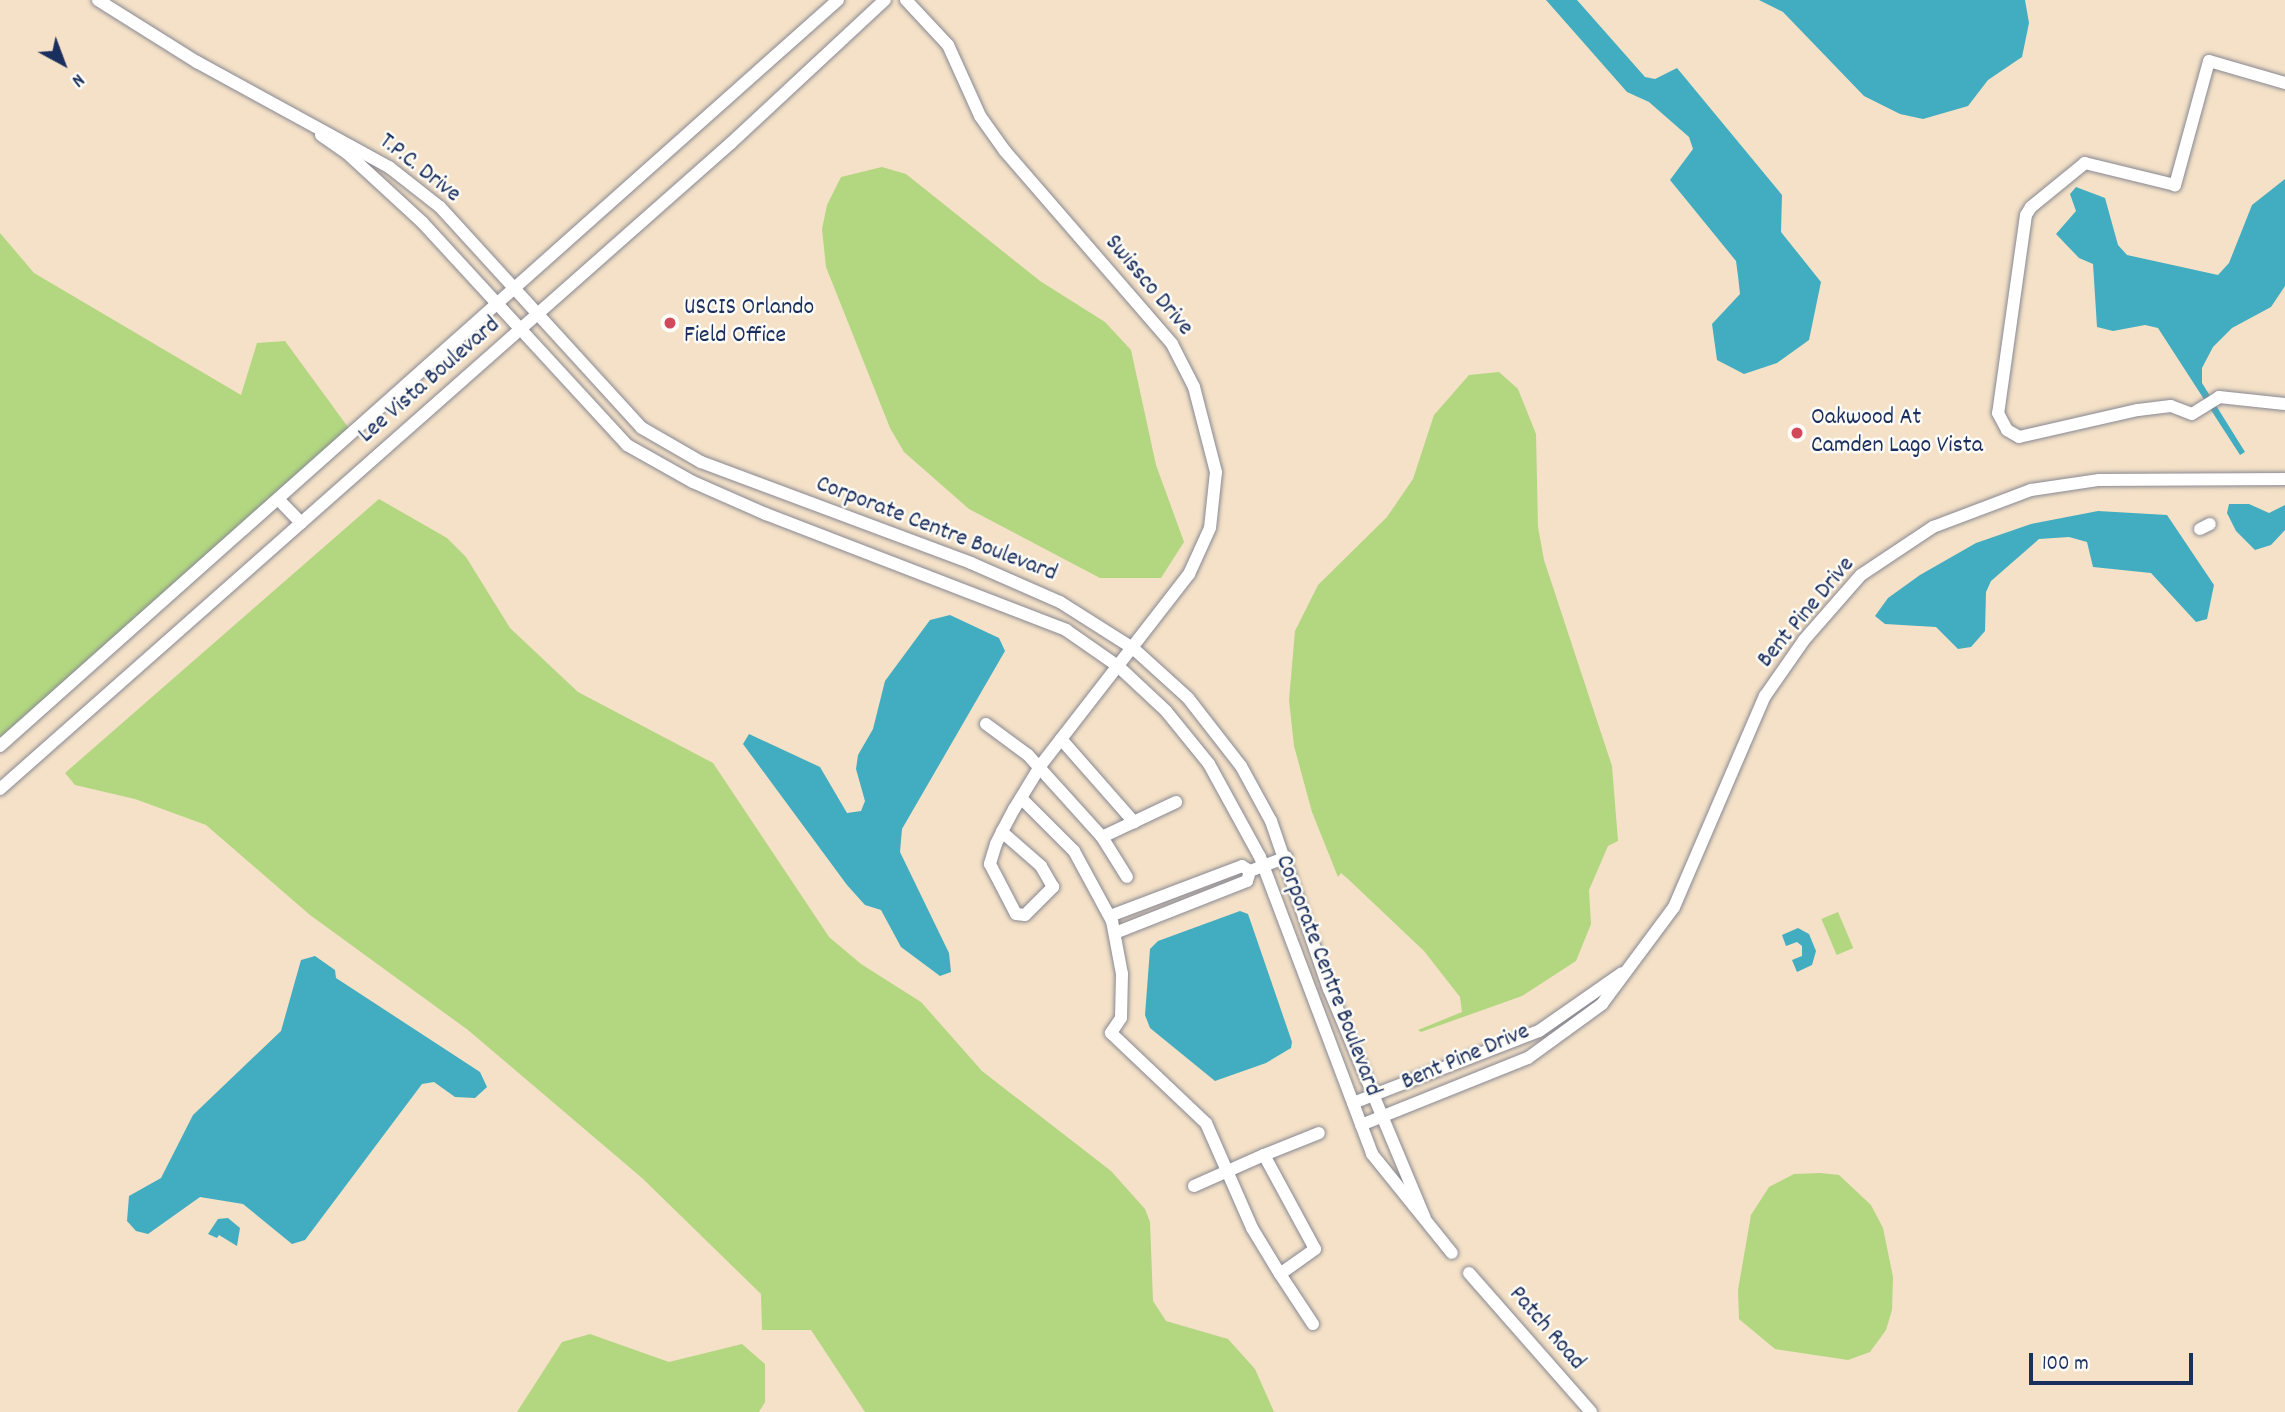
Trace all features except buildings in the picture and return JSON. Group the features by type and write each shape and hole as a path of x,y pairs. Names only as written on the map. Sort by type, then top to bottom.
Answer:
{"street":[{"name":"T.P.C. Drive","path":"98,0 399,175 440,207 515,291"},
{"name":"Lee Vista Boulevard","path":"0,746 515,291 838,0"},
{"name":"Lee Vista Boulevard","path":"0,789 520,330 885,0"},
{"name":"Swissco Drive","path":"906,0 948,45 980,116 1005,150 1172,345 1194,387 1216,472 1210,528 1189,574 1134,649 1038,769 1002,832 990,864 1016,914 1025,915 1053,887 1041,866 1002,832"},
{"path":"2285,83 2209,61 2175,185 2085,163 2075,167 2026,215 1998,413 2007,430 2018,437 2138,410 2171,406 2192,414 2219,397 2285,404"},
{"name":"T.P.C. Drive","path":"277,106 347,153 423,223 497,306"},
{"name":"Corporate Centre Boulevard","path":"515,291 642,428 701,462 971,562 1060,602 1134,649 1188,698 1234,757 1286,857 1329,989 1425,1218"},
{"name":"Corporate Centre Boulevard","path":"497,306 627,444 693,482 1007,604 1066,630 1119,667 1166,711 1209,764 1264,866 1372,1154 1452,1253"},
{"name":"Bent Pine Drive","path":"1361,1125 1493,1074 1552,1044 1602,1004 1674,907 1694,867 1765,696 1804,640 1861,575 1933,527 2031,490 2099,480 2285,479"},
{"path":"279,500 301,523"},
{"path":"986,724 1028,755 1102,837 1127,877"},
{"path":"1061,739 1134,822"},
{"path":"1021,798 1074,850 1110,916 1122,974 1121,1018 1111,1033 1199,1115 1228,1171 1252,1228 1313,1324"},
{"path":"1102,837 1176,802"},
{"path":"1250,871 1286,857"},
{"path":"1110,916 1242,866 1250,871"},
{"path":"1115,933 1247,881 1250,871"},
{"name":"Bent Pine Drive","path":"1353,1102 1539,1031 1583,1003 1638,958"},
{"path":"1194,1186 1319,1132"},
{"path":"1264,1156 1315,1249 1280,1274"},
{"name":"Patch Road","path":"1469,1273 1591,1412"}],"green space":[{"path":"882,167 906,174 1040,281 1105,322 1131,350 1156,465 1184,542 1161,578 1100,578 969,509 904,452 890,428 826,267 822,229 827,205 841,177"},
{"path":"0,233 34,273 241,395 257,343 285,341 353,434 0,738"},
{"path":"1499,372 1518,389 1536,434 1538,527 1544,560 1612,766 1618,841 1608,846 1589,890 1591,924 1576,961 1522,996 1421,1032 1418,1030 1462,1012 1460,997 1424,951 1348,879 1341,873 1338,877 1312,812 1294,746 1289,700 1295,631 1318,585 1387,517 1413,479 1434,415 1469,375"},
{"path":"379,499 447,538 466,557 510,628 578,692 713,763 829,937 861,964 921,1002 982,1071 1111,1171 1145,1209 1150,1222 1153,1301 1166,1321 1228,1339 1255,1369 1274,1412 865,1412 811,1330 762,1330 761,1294 642,1178 468,1030 310,915 206,825 135,799 75,785 65,773"},
{"path":"1838,912 1853,948 1837,955 1821,919"},
{"path":"1794,1174 1839,1175 1871,1205 1883,1228 1893,1277 1892,1310 1886,1330 1870,1352 1848,1360 1775,1349 1739,1319 1738,1290 1751,1215 1769,1187"},
{"path":"590,1334 669,1362 742,1344 765,1364 765,1402 759,1412 517,1412 562,1342"}],"water":[{"path":"1546,0 1577,0 1645,77 1655,79 1677,68 1782,195 1781,232 1821,282 1809,340 1777,363 1744,374 1717,360 1712,324 1740,294 1738,276 1736,261 1670,180 1693,149 1689,137 1649,102 1627,92"},
{"path":"1759,0 2025,0 2029,23 2022,57 1988,80 1968,106 1923,119 1900,114 1864,96 1783,12"},
{"path":"2285,179 2285,286 2271,307 2232,328 2213,347 2202,368 2202,383 2245,452 2240,455 2158,328 2145,325 2113,331 2097,327 2093,264 2079,258 2056,234 2076,211 2070,194 2076,187 2105,198 2118,245 2127,255 2218,275 2229,263 2252,205"},
{"path":"2229,504 2249,504 2269,513 2285,505 2285,530 2271,545 2255,550 2236,531 2227,513"},
{"path":"2098,511 2167,515 2214,585 2207,619 2196,622 2151,573 2093,567 2087,542 2069,537 2039,539 1991,581 1986,592 1985,631 1971,647 1958,649 1936,627 1885,624 1875,616 1888,598 1920,575 1976,543 2031,524"},
{"path":"950,615 999,638 1005,651 902,829 900,852 949,953 951,972 940,976 901,947 881,910 865,905 847,885 743,744 749,734 820,767 847,813 861,811 865,801 856,769 858,755 873,729 885,681 930,620"},
{"path":"1240,911 1248,914 1292,1042 1291,1048 1266,1063 1215,1081 1150,1028 1145,1015 1150,949 1158,941"},
{"path":"1798,928 1809,934 1816,951 1812,965 1797,972 1792,960 1802,956 1802,946 1797,942 1786,946 1782,935"},
{"path":"315,956 335,970 336,978 480,1072 487,1087 475,1098 455,1097 434,1082 422,1084 305,1240 292,1244 243,1204 200,1197 148,1234 136,1231 127,1221 129,1196 161,1178 193,1115 281,1031 301,960"},
{"path":"228,1218 240,1228 237,1246 219,1235 217,1238 208,1234 218,1219"}],"place":[{"name":"USCIS Orlando Field Office","path":"670,323"},
{"name":"Oakwood At Camden Lago Vista","path":"1797,433"}]}
